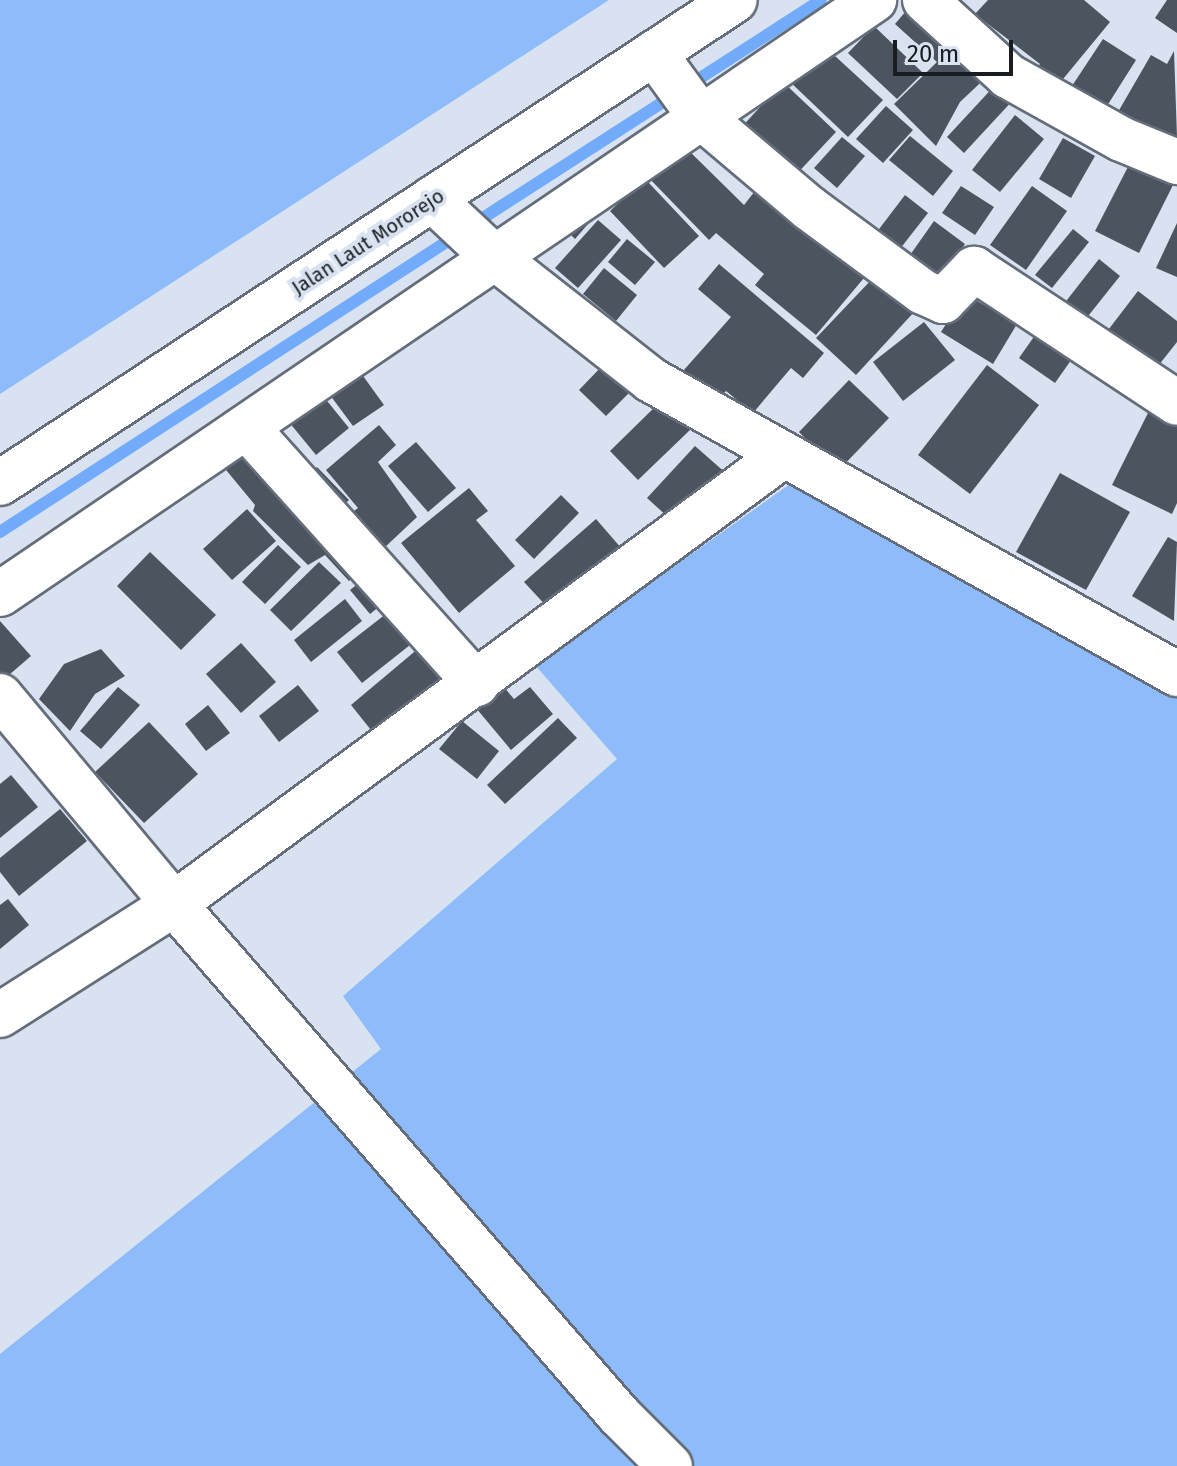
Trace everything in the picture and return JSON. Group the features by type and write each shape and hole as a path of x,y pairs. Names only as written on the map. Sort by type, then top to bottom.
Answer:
{"street":[{"name":"Jalan Laut Mororejo","path":"0,483 443,210 658,59 735,0"},
{"path":"0,594 247,428 695,110 874,0"},
{"path":"925,0 1008,76 1121,139 1177,162"},
{"path":"658,59 695,110 809,208 923,292 943,301 974,269 1177,403"},
{"path":"443,210 490,253 651,380 781,457 1177,674"},
{"path":"247,428 477,684"},
{"path":"0,1015 174,904 477,684 781,457"},
{"path":"0,696 174,904 619,1415 670,1466"}],"shaded area":[{"path":"0,0 609,0 0,394"},
{"path":"790,484 847,504 1177,684 1177,1466 0,1466 0,1354 381,1049 343,996 617,759 535,665"}],"building":[{"path":"988,0 1084,0 1110,22 1054,90 1033,73 1040,64 975,14"},
{"path":"1167,0 1177,0 1177,33 1155,18"},
{"path":"912,4 994,70 960,102 936,146 894,104 937,62 895,24"},
{"path":"874,26 923,73 897,99 848,53"},
{"path":"1103,39 1136,60 1100,117 1066,95"},
{"path":"823,45 883,100 848,137 788,80"},
{"path":"1174,51 1177,137 1172,134 1167,141 1118,112 1151,55 1167,64"},
{"path":"783,82 836,132 791,180 738,131"},
{"path":"998,82 1015,98 964,153 947,137"},
{"path":"886,106 913,130 883,163 856,139"},
{"path":"1015,115 1044,139 1000,192 972,170"},
{"path":"910,136 953,171 933,196 889,160"},
{"path":"842,137 865,156 837,188 814,168"},
{"path":"1063,138 1095,156 1071,198 1039,179"},
{"path":"681,143 744,205 762,182 869,272 816,335 755,285 764,274 716,233 709,240 647,176"},
{"path":"1132,159 1175,181 1139,253 1095,231"},
{"path":"631,164 699,236 664,268 610,211 624,198 611,184"},
{"path":"961,186 994,207 975,235 942,213"},
{"path":"1032,186 1067,211 1026,270 990,245"},
{"path":"905,195 928,213 896,254 873,237"},
{"path":"580,204 594,217 575,239 561,225"},
{"path":"598,220 621,240 578,288 555,268"},
{"path":"934,221 965,244 939,280 908,258"},
{"path":"1177,223 1177,277 1156,268"},
{"path":"1073,229 1089,242 1052,288 1035,275"},
{"path":"627,239 655,262 635,285 608,262"},
{"path":"1099,259 1120,276 1077,330 1056,314"},
{"path":"719,264 824,353 803,378 791,368 753,413 726,391 717,401 683,371 731,317 698,289"},
{"path":"604,268 637,295 616,321 583,294"},
{"path":"875,276 915,311 856,375 816,338"},
{"path":"1138,291 1177,321 1177,342 1151,375 1102,338"},
{"path":"965,294 1017,324 993,364 941,332"},
{"path":"1045,321 1081,346 1055,383 1019,358"},
{"path":"924,322 955,360 903,401 873,362"},
{"path":"605,363 633,389 606,416 579,390"},
{"path":"987,365 1039,405 970,494 918,455"},
{"path":"358,369 384,405 353,426 327,391"},
{"path":"849,380 889,418 838,471 799,432"},
{"path":"319,391 349,428 316,455 284,416"},
{"path":"661,401 690,430 638,480 610,451"},
{"path":"1149,411 1177,425 1177,503 1172,514 1112,485"},
{"path":"379,425 396,445 378,462 417,517 349,581 325,555 308,565 253,511 255,505 217,459 243,437 331,528 358,508 326,470"},
{"path":"416,442 456,488 428,512 388,466"},
{"path":"695,446 728,475 680,528 647,498"},
{"path":"317,467 349,500 337,512 305,479"},
{"path":"1060,473 1130,512 1086,590 1016,552"},
{"path":"469,488 488,511 476,520 515,566 459,613 401,543"},
{"path":"561,495 579,513 534,559 515,540"},
{"path":"247,509 276,541 232,580 203,549"},
{"path":"596,519 622,549 551,611 524,582"},
{"path":"1168,537 1177,542 1174,621 1132,596"},
{"path":"278,545 301,567 265,604 242,582"},
{"path":"150,552 216,615 181,650 117,586"},
{"path":"387,561 406,585 370,614 350,590"},
{"path":"319,562 341,583 291,631 270,610"},
{"path":"409,596 434,626 362,683 337,652"},
{"path":"345,599 362,621 311,662 294,640"},
{"path":"0,621 31,656 2,681 0,679"},
{"path":"432,637 460,670 375,735 351,705"},
{"path":"241,643 276,682 241,713 206,674"},
{"path":"101,649 125,676 95,694 70,731 39,699 64,664"},
{"path":"497,679 514,699 530,687 553,714 511,750 471,702"},
{"path":"298,685 319,711 279,742 259,716"},
{"path":"118,687 140,705 101,749 80,731"},
{"path":"208,705 230,733 206,751 185,724"},
{"path":"558,718 577,738 505,804 487,785"},
{"path":"462,721 499,751 477,779 439,749"},
{"path":"149,722 198,774 144,823 95,772"},
{"path":"11,775 38,807 0,838 0,784"},
{"path":"60,809 87,841 19,896 0,872 0,858"},
{"path":"8,899 29,925 0,949 0,905"}],"waterway":[{"path":"472,225 821,0"},
{"path":"0,532 457,235"}]}
